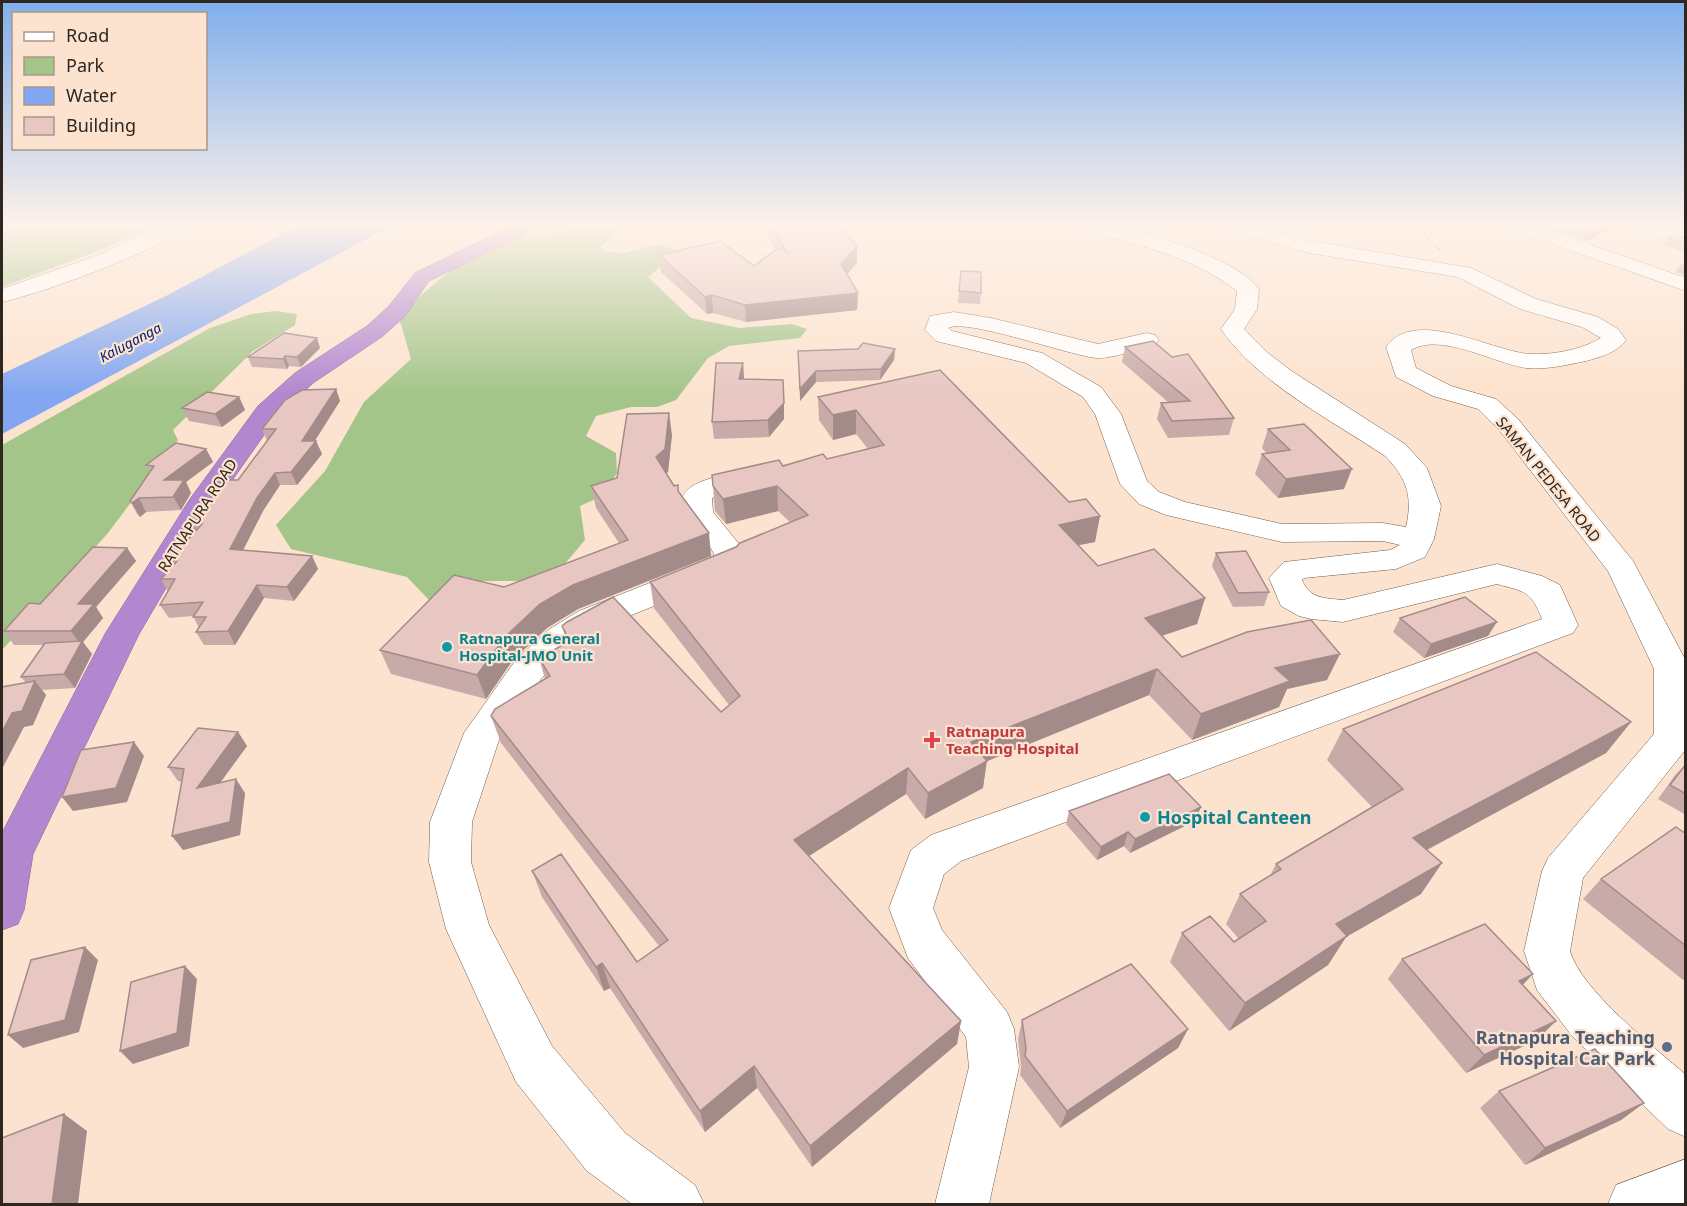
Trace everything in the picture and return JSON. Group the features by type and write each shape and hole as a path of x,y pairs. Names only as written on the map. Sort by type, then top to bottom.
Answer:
{"highway":[{"name":"RATNAPURA ROAD","path":"2,910 12,854 122,634 200,505 267,412 304,378 375,331 397,311 418,282"}],"street":[{"path":"2,296 42,282"},
{"path":"962,1204 994,1067 990,1029 924,943 911,908 926,863 946,848 1561,625 1548,593 1531,582 1497,574 1343,611 1311,608 1293,598 1285,578 1295,569 1396,559 1414,550 1419,539 1426,506 1413,468 1395,450 1265,363 1236,336 1232,329 1246,309 1248,288 1241,282"},
{"name":"SAMAN PEDESA ROAD","path":"1485,282 1528,304 1590,322 1610,334 1614,340 1592,352 1531,361 1423,335 1405,341 1398,347 1406,372 1442,391 1487,404 1509,425 1622,568 1672,669 1673,738 1563,871 1547,951 1553,974 1589,1019 1686,1111"},
{"path":"1147,340 1098,351 991,325 954,319 938,321 936,330 944,336 1034,358 1092,392 1108,414 1134,484 1149,498 1176,509 1282,533 1383,532 1419,539"},
{"path":"676,1204 606,1152 534,1064 468,929 450,862 451,822 483,733 528,670 560,638 591,619 727,564 732,555 698,513 697,494 717,486 786,472"},
{"path":"1635,1204 1686,1186"}],"green space":[{"path":"2,282 15,282 2,287"},
{"path":"436,282 654,282 691,318 739,328 792,324 807,329 800,338 729,346 708,358 676,400 657,407 631,407 596,416 586,436 616,453 617,473 602,496 580,506 585,540 563,566 527,581 466,581 431,602 407,577 291,549 276,525 325,471 364,402 411,359 400,321 420,296"},
{"path":"275,311 297,314 295,325 253,351 173,430 178,440 108,533 2,650 2,445 210,328 251,314"}],"water":[{"name":"Kaluganga","path":"192,282 286,282 2,434 2,374"}],"building":[{"path":"689,282 852,282 858,293 745,305 712,295 705,297"},
{"path":"960,282 981,282 981,293 959,291"},
{"path":"284,333 317,338 297,357 285,356 283,359 248,357"},
{"path":"1153,341 1172,357 1188,354 1234,418 1172,421 1161,403 1190,401 1125,347"},
{"path":"863,343 895,349 881,369 816,371 800,389 798,351 858,349"},
{"path":"716,363 743,363 739,379 783,380 784,403 768,420 712,422"},
{"path":"940,370 1069,502 1086,499 1100,516 1059,525 1098,566 1154,549 1205,598 1145,618 1182,657 1247,632 1311,620 1340,654 1275,668 1290,681 1201,714 1157,669 971,742 987,761 928,793 908,768 794,840 961,1021 810,1146 754,1066 700,1111 602,963 596,967 532,871 561,854 637,962 668,940 491,716 495,709 550,676 539,658 570,641 562,626 613,597 721,712 740,696 650,582 808,515 777,486 723,499 713,486 712,475 779,460 783,466 823,454 827,459 884,445 856,410 833,415 818,397"},
{"path":"336,389 302,441 316,441 291,472 275,473 257,498 230,549 312,556 287,587 257,585 228,631 196,632 206,617 193,617 203,602 160,605 175,579 161,579 177,561 170,560 202,524 194,524 223,480 238,480 276,429 262,429 285,400 302,390"},
{"path":"207,392 239,397 215,414 182,408"},
{"path":"669,413 665,449 656,457 674,486 678,485 678,491 709,533 573,585 540,604 506,636 477,675 380,650 454,575 504,587 628,540 591,486 617,478 627,414"},
{"path":"1304,424 1352,469 1286,479 1262,454 1290,450 1268,429"},
{"path":"176,443 206,449 164,480 184,480 173,497 139,498 132,503 130,501 154,466 146,465"},
{"path":"93,547 127,548 78,604 94,604 71,631 4,631 29,603 40,604"},
{"path":"1246,551 1269,592 1238,593 1216,553"},
{"path":"1465,597 1497,622 1431,644 1400,618"},
{"path":"82,641 64,674 21,677 45,643"},
{"path":"1536,652 1631,722 1413,838 1442,863 1336,924 1347,936 1245,1003 1182,933 1210,916 1234,942 1266,921 1240,894 1281,869 1276,864 1403,789 1343,729"},
{"path":"35,681 22,711 12,713 2,732 2,687"},
{"path":"198,728 238,732 197,788 236,779 230,822 172,836 184,769 168,767"},
{"path":"134,742 116,788 62,797 81,750"},
{"path":"1686,764 1686,794 1670,785"},
{"path":"1169,774 1201,807 1135,839 1128,832 1101,847 1069,811"},
{"path":"1676,827 1686,834 1686,946 1601,879"},
{"path":"1485,924 1533,974 1519,981 1556,1021 1484,1055 1402,959"},
{"path":"85,947 65,1020 8,1035 31,960"},
{"path":"1131,964 1188,1029 1067,1111 1025,1056 1022,1020"},
{"path":"185,966 177,1033 120,1051 131,982"},
{"path":"1595,1049 1644,1103 1545,1148 1499,1091"},
{"path":"64,1114 52,1204 2,1204 2,1138"}],"place":[{"name":"Ratnapura General Hospital-JMO Unit","path":"447,647"},
{"name":"Ratnapura Teaching Hospital","path":"932,740"},
{"name":"Hospital Canteen","path":"1145,817"},
{"name":"Ratnapura Teaching Hospital Car Park","path":"1667,1047"}]}
